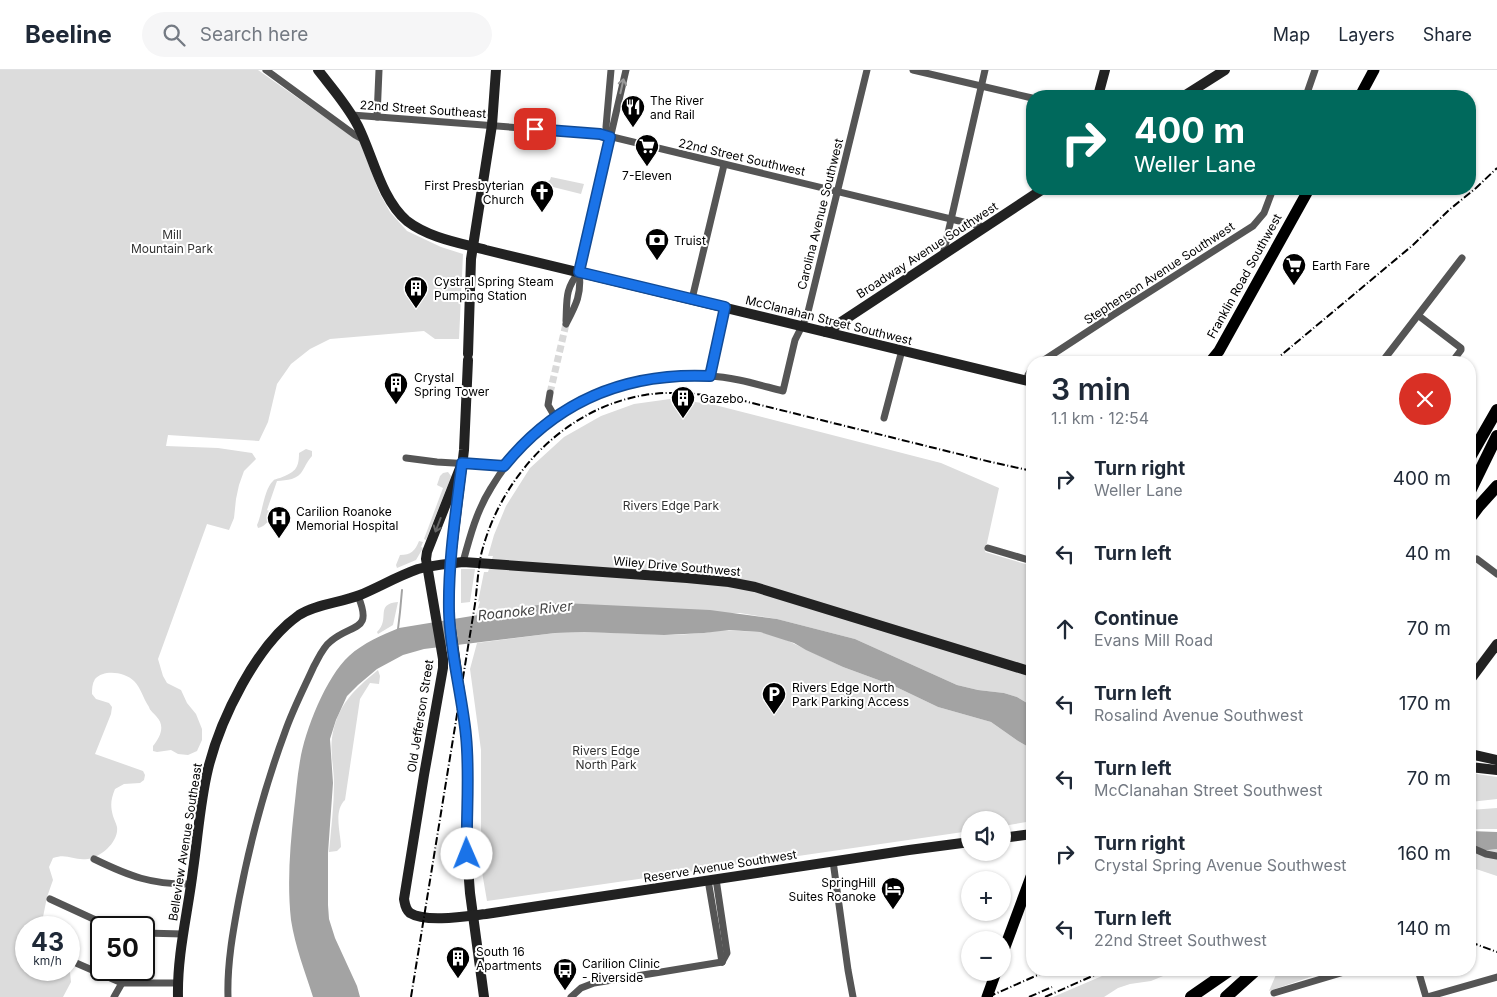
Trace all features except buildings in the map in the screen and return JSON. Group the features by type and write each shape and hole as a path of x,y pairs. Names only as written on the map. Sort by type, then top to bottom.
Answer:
{"highway":[{"path":"1476,447 1497,410"},
{"path":"1476,479 1497,436"},
{"path":"1476,510 1497,486"},
{"path":"1191,997 1222,976"},
{"path":"1201,997 1224,976"},
{"path":"1226,997 1249,976"}],"main road":[{"path":"1363,90 1374,70"},
{"name":"Franklin Road Southwest","path":"1218,356 1306,195"},
{"path":"1011,931 1026,891"},
{"path":"987,997 993,981"}],"street":[{"path":"266,70 364,140"},
{"name":"McClanahan Street Southwest","path":"318,70 352,115 389,197 402,215 418,228 451,241 1026,380"},
{"path":"377,117 379,70"},
{"path":"484,997 470,892 467,854 468,763 449,614 450,566 462,463 471,259 492,125 496,70"},
{"path":"610,137 606,127 611,70"},
{"path":"579,272 570,283 566,303 566,324 576,306 581,285 579,272 626,70"},
{"name":"Carolina Avenue Southwest","path":"710,376 724,377 783,391 796,340 807,316 866,70"},
{"path":"913,70 1026,97"},
{"path":"943,255 985,70"},
{"path":"1100,90 1105,70"},
{"path":"1193,90 1225,70"},
{"path":"1308,90 1315,70"},
{"name":"22nd Street Southeast","path":"352,115 492,125"},
{"name":"22nd Street Southwest","path":"492,125 600,134 984,227"},
{"path":"692,299 724,165"},
{"name":"Broadway Avenue Southwest","path":"826,332 1033,195"},
{"name":"Stephenson Avenue Southwest","path":"1050,356 1252,226 1264,213 1271,195"},
{"path":"1387,356 1462,258"},
{"path":"463,562 468,542 490,489 504,466 527,440 555,417 601,392 624,384 665,377 710,376 725,307"},
{"path":"1419,316 1461,348 1456,356"},
{"path":"884,418 902,350"},
{"path":"550,393 548,405 555,417"},
{"path":"406,458 504,466"},
{"name":"Old Jefferson Street","path":"462,463 427,552 426,559 434,599 443,668 404,899 405,906 409,912 416,915 438,919 474,916"},
{"path":"988,548 1026,559"},
{"path":"1477,559 1497,574"},
{"name":"Wiley Drive Southwest","path":"428,567 463,562 565,568 736,583 755,587 1026,670"},
{"name":"Belleview Avenue Southeast","path":"178,997 183,934 208,769 218,736 248,674 276,637 299,615 309,610 358,596 404,575 428,567"},
{"path":"228,997 234,929 246,864 259,810 281,742 300,695 326,646 362,622 364,612 358,596"},
{"path":"1476,672 1497,644"},
{"path":"1476,755 1497,760"},
{"path":"1476,768 1497,770"},
{"path":"1011,837 1026,835"},
{"name":"Reserve Avenue Southwest","path":"474,916 961,843"},
{"path":"1476,850 1497,856"},
{"path":"94,859 120,872 148,881 192,884"},
{"path":"833,861 853,997"},
{"path":"571,997 581,988 594,983 722,962 712,880"},
{"path":"50,899 90,917"},
{"path":"155,933 183,934"},
{"path":"80,965 122,983 178,983"},
{"path":"1274,993 1331,976"},
{"path":"1420,976 1427,997 1497,978"},
{"path":"114,997 122,983"}],"green space":[{"name":"Mill Mountain Park","path":"0,70 258,70 360,142 379,192 390,212 407,231 441,247 463,254 459,339 435,339 424,331 330,339 310,349 291,364 277,384 268,422 259,441 168,435 166,446 218,448 252,453 256,459 244,471 236,499 234,518 229,530 207,524 158,659 167,683 181,690 187,703 196,714 202,729 202,740 197,751 188,755 178,754 171,750 153,751 153,746 161,731 161,724 150,710 134,681 125,675 114,673 104,674 95,679 92,694 96,699 109,703 112,707 95,754 143,771 145,775 144,780 140,783 124,784 115,789 111,805 117,833 108,848 93,858 88,859 63,856 53,858 49,867 53,880 43,916 15,916 15,981 71,981 63,997 0,997"},
{"path":"551,177 584,184 581,194 545,185"},
{"name":"Rivers Edge Park","path":"670,399 711,404 941,463 999,488 985,552 1026,564 1026,702 1004,693 957,685 855,639 777,619 740,613 476,615 484,572 488,572 493,556 488,556 494,535 506,506 530,468 564,437 601,416 634,404"},
{"path":"306,449 312,451 312,456 298,476 292,479 277,481 267,510 272,512 271,517 266,524 258,528 257,525 265,496 270,485 274,480 295,470 299,453"},
{"path":"448,472 451,476 426,540 424,539 443,488 437,485 440,476"},
{"path":"419,541 423,542 421,547 423,548 416,560 397,568 396,565 400,555 412,552"},
{"path":"461,569 475,569 470,602 461,603"},
{"path":"398,602 393,625 378,634 377,632 383,622 384,609 391,603"},
{"name":"Rivers Edge North Park","path":"722,630 760,632 782,638 843,667 892,685 938,707 991,722 1026,746 1026,822 1011,825 1011,811 961,811 961,832 487,901 481,866 481,750 470,669 477,643 555,633 675,635"},
{"path":"378,670 380,676 379,684 370,683 360,699 345,800 341,805 338,816 341,847 337,851 329,852 334,778 332,738 334,726 342,707 348,699 361,684"},
{"path":"1476,774 1497,777 1497,799 1476,801"},
{"path":"1497,808 1497,829 1476,829 1476,810"},
{"path":"1497,849 1497,876 1476,869 1476,851"},
{"path":"1102,976 1163,976 1151,981 1118,988 1104,997 1053,997"},
{"path":"1275,976 1313,976 1269,991"}],"water":[{"name":"Roanoke River","path":"563,603 710,610 777,619 855,639 957,685 1004,693 1026,702 1026,746 991,722 938,707 892,685 843,667 794,643 760,632 729,630 664,635 584,632 555,633 424,649 403,655 377,669 347,696 330,739 333,783 328,853 329,919 360,997 313,997 291,920 289,892 290,851 297,779 303,748 318,705 332,677 340,665 354,651 399,628 538,605"},
{"path":"1476,831 1497,832 1497,849 1476,851"}],"waterway":[{"path":"398,629 402,590"}],"tunnel":[{"path":"550,393 566,324"}],"railway":[{"path":"1476,188 1497,168"},
{"path":"1280,356 1413,245 1467,195"},
{"path":"411,997 475,604 481,555 490,526 503,499 520,474 540,451 563,431 588,415 615,402 645,395 700,394 732,398 1026,470"},
{"path":"1476,944 1497,952"},
{"path":"988,997 1035,976"},
{"path":"1045,997 1092,976"},
{"path":"1029,997 1052,987"}],"place":[{"name":"The River and Rail","path":"633,128"},
{"name":"7-Eleven","path":"647,167"},
{"name":"First Presbyterian Church","path":"542,213"},
{"name":"Truist","path":"657,261"},
{"name":"Earth Fare","path":"1294,286"},
{"name":"Cystral Spring Steam Pumping Station","path":"416,309"},
{"name":"Crystal Spring Tower","path":"396,405"},
{"name":"Gazebo","path":"683,419"},
{"name":"Carilion Roanoke Memorial Hospital","path":"279,539"},
{"name":"Rivers Edge North Park Parking Access","path":"774,715"},
{"name":"SpringHill Suites Roanoke","path":"893,910"},
{"name":"South 16 Apartments","path":"458,979"},
{"name":"Carilion Clinic - Riverside","path":"565,991"}],"route":[{"path":"467,854 468,763 466,734 449,614 450,566 462,463 504,466 527,440 555,417 576,404 617,386 673,376 710,376 725,307 579,272 610,137 600,134 535,129"}]}
